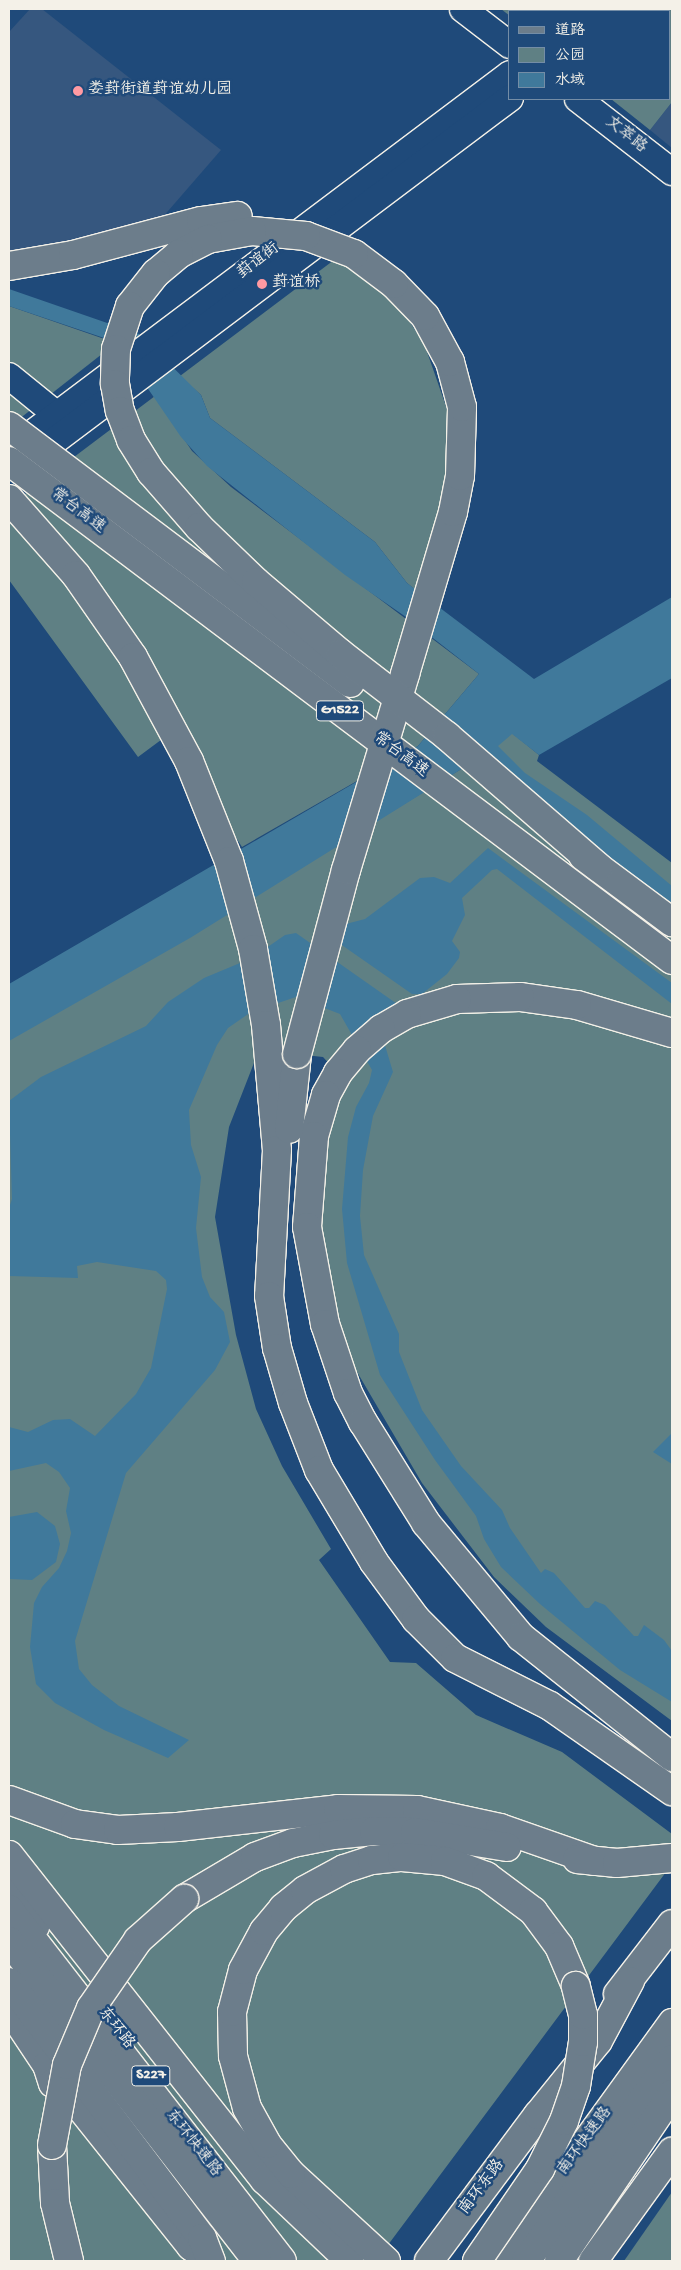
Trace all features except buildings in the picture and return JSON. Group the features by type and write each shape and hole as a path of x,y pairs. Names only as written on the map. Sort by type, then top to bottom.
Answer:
{"main road":[{"path":"463,9 508,43"},
{"name":"葑谊街","path":"164,346 508,76"},
{"name":"葑谊街","path":"9,452 55,424 508,99"},
{"name":"文萃路","path":"579,100 672,172"},
{"path":"9,266 73,255 209,220 254,216 309,221 352,237 398,269 434,309 459,355 472,403 474,444 469,495 304,1053 301,1123 307,1227 325,1324 348,1393 362,1422 426,1523 521,1637 672,1757"},
{"path":"274,1232 288,1165 304,1053 348,861 394,712 396,702 399,693 402,684 411,655 454,512 461,467 462,407 450,362 425,316 394,284 354,254 306,236 252,231 208,239 179,254 156,273 134,301 116,349 115,384 120,411 131,440 151,472 199,527 256,582 341,654 364,671 394,695 401,701 447,736 598,866"},
{"path":"9,376 55,424"},
{"path":"9,396 55,424"},
{"name":"葑谊街","path":"9,476 55,424"},
{"name":"常台高速","path":"9,426 463,769 672,922"},
{"name":"常台高速","path":"9,461 672,960"},
{"path":"9,499 60,555 108,619 154,693 210,807 246,922 260,983 270,1062 277,1150 270,1296 277,1348 293,1403 319,1470 374,1562 416,1619 455,1658 550,1706 672,1791"},
{"path":"307,1227 317,1121 331,1083 357,1050 381,1029 424,1007 457,999 498,997 544,1000 577,1005 672,1033"},
{"path":"9,1800 41,1814 75,1824 118,1830 178,1827 320,1810 381,1807 417,1810 500,1828 594,1861"},
{"path":"69,2261 56,2203 52,2145 57,2105 67,2065 82,2026 112,1973 143,1936 184,1899 218,1876 261,1855 306,1840 354,1832 415,1832 594,1861 634,1862 672,1858"},
{"path":"9,1855 265,2180 350,2261"},
{"path":"386,2261 310,2194 267,2144 253,2121 239,2085 231,2027 243,1970 260,1937 283,1908 318,1881 344,1868 372,1860 402,1857 431,1858 466,1867 499,1883 523,1900 543,1922 559,1946 572,1972 583,2015 580,2065 564,2121 540,2169 477,2261"},
{"name":"东环路","path":"9,1891 294,2261"},
{"name":"东环快速路","path":"9,1908 282,2261"},
{"name":"南环东路","path":"429,2261 538,2115 561,2068 610,2002 630,1981 672,1924"},
{"name":"东环快速路","path":"9,1941 257,2261"},
{"name":"S227","path":"9,1961 240,2261"},
{"path":"9,1982 202,2238 210,2261"},
{"path":"9,2008 47,2065 53,2083 72,2097 191,2246 210,2261"},
{"path":"488,2261 672,2010"},
{"name":"南环快速路","path":"500,2261 672,2023"},
{"name":"南环快速路","path":"526,2261 672,2059"},
{"path":"559,2261 672,2094"},
{"path":"593,2261 672,2152"}],"shaded area":[{"name":"娄葑街道葑谊幼儿园","path":"30,9 42,9 221,150 162,218 9,254 9,32"},
{"path":"672,102 672,148 650,130"}],"green space":[{"path":"501,9 672,9 672,102 650,130 612,100 671,100 671,10 508,10 508,14"},
{"path":"334,260 354,268 400,306 425,346 448,412 449,457 441,505 417,591 407,583 375,542 210,418 201,395 180,376"},
{"path":"9,306 116,343 9,427"},
{"path":"155,396 192,451 231,487 479,674 418,746 242,847 169,734 138,757 9,580 9,506"},
{"path":"512,733 539,755 537,761 672,863 672,1721 546,1627 494,1577 422,1483 353,1365 330,1294 318,1215 322,1128 347,1083 323,1057 259,1050 229,1127 215,1217 236,1335 256,1409 282,1466 331,1549 319,1560 390,1662 416,1663 476,1715 562,1752 672,1834 672,1864 376,2261 9,2261 9,1040 286,876 476,760"},
{"path":"672,2192 672,2261 624,2261"}],"water":[{"path":"9,289 139,334 201,395 210,418 375,542 407,583 534,679 672,597 672,678 539,755 512,734 498,746 525,773 587,815 672,886 672,928 476,760 190,938 9,1041 9,984 418,746 479,674 406,617 345,575 207,466 181,437 116,342 9,306"},
{"path":"488,848 672,983 672,1004 497,869 492,870 462,898 465,915 452,941 460,952 459,958 447,974 422,994 412,994 336,941 338,926 365,919 420,878 434,877 450,883"},
{"path":"296,933 400,1006 384,1042 393,1072 373,1116 363,1170 360,1216 364,1255 399,1334 399,1352 422,1410 461,1466 502,1510 510,1528 541,1573 545,1569 554,1573 585,1608 589,1608 595,1601 605,1605 634,1636 638,1636 644,1625 664,1640 672,1651 672,1702 620,1670 540,1604 501,1567 484,1539 476,1516 435,1460 380,1375 347,1263 342,1209 348,1137 356,1107 369,1083 372,1070 340,1014 296,997 251,1012 228,1028 217,1045 189,1110 191,1145 201,1177 196,1228 202,1277 210,1297 224,1312 230,1342 215,1370 126,1473 75,1641 79,1669 92,1685 119,1706 189,1740 168,1758 104,1730 55,1703 36,1684 30,1647 34,1603 42,1587 59,1568 67,1551 71,1533 66,1511 70,1488 59,1472 46,1463 9,1471 9,1427 28,1432 53,1420 70,1419 95,1436 136,1394 151,1368 167,1289 166,1280 156,1271 97,1262 77,1266 78,1278 9,1276 9,1208 12,1199 9,1101 41,1077 146,1026 168,1002 204,978 252,958 285,935"},
{"path":"672,1433 672,1464 653,1452"},
{"path":"37,1512 55,1526 60,1544 56,1562 32,1580 9,1579 9,1517"}],"place":[{"name":"娄葑街道葑谊幼儿园","path":"78,91"},
{"name":"葑谊桥","path":"262,284"}]}
